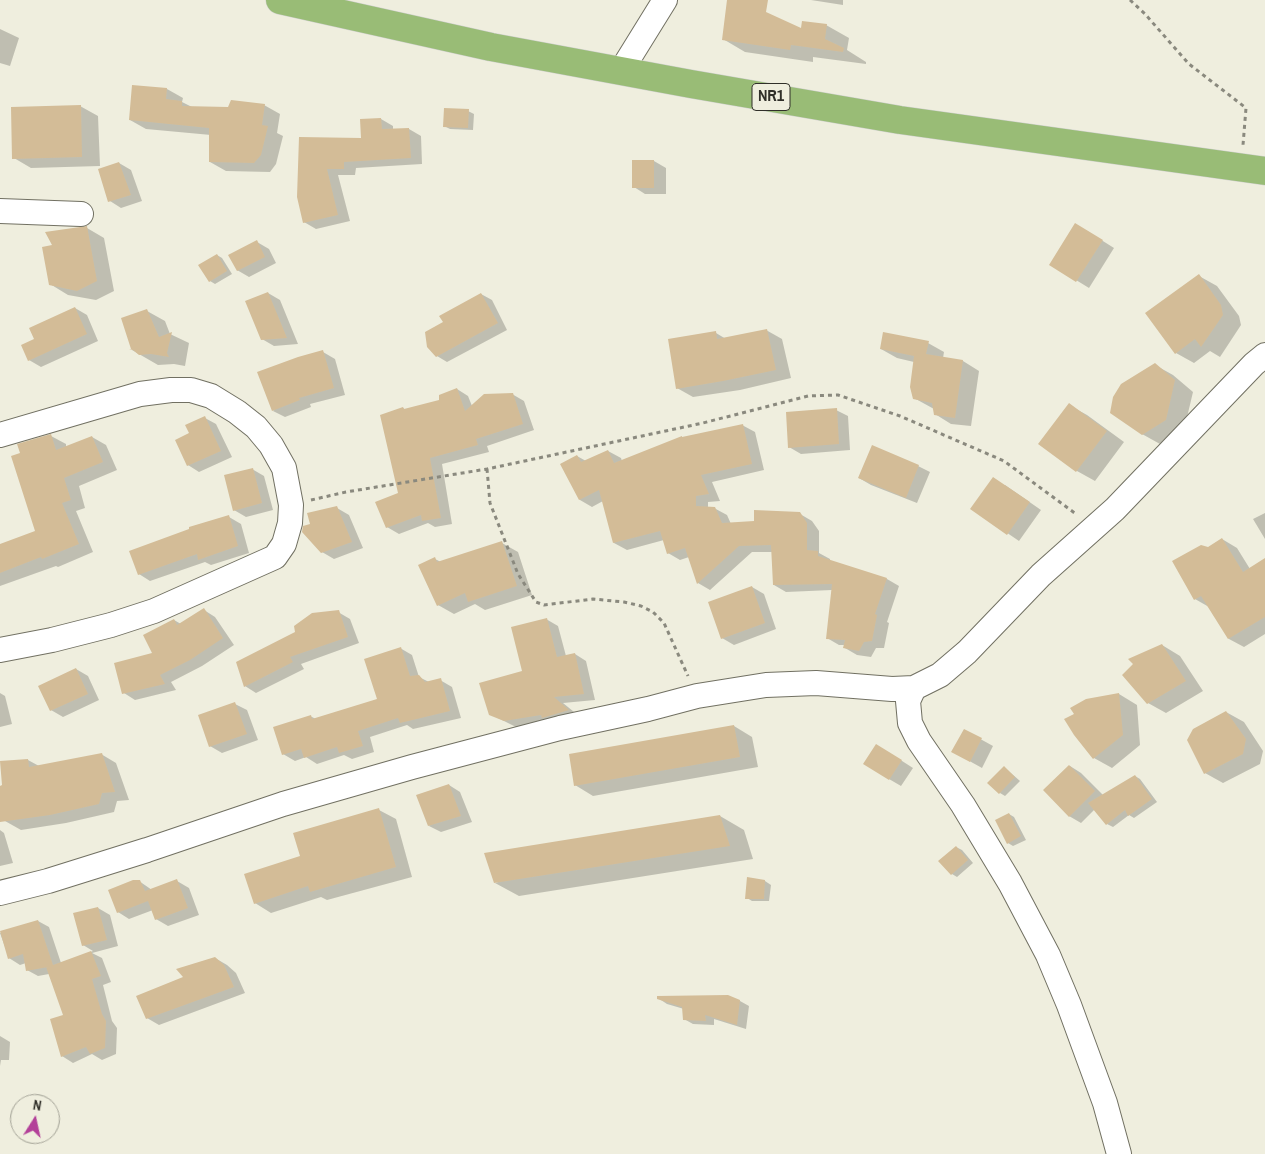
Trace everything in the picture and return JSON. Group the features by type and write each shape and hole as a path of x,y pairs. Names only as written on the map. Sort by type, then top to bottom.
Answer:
{"highway":[{"name":"NR1","path":"280,0 491,47 900,120 1253,170"}],"street":[{"path":"621,71 665,0"},
{"path":"0,211 82,214"},
{"path":"0,893 48,881 148,850 284,804 412,767 560,728 648,709 697,696 766,685 816,683 892,689 914,688 940,675 955,664 1041,575 1095,528 1254,364 1265,355"},
{"path":"0,434 140,394 171,390 191,390 211,396 237,412 256,427 271,445 284,468 291,505 290,523 284,544 275,557 154,611 111,625 52,640 0,650"},
{"path":"914,688 908,701 910,723 919,741 963,805 1010,883 1044,947 1069,1005 1105,1103 1119,1154"}],"path":[{"path":"1130,0 1145,14 1189,64 1246,108 1253,170"},
{"path":"291,505 346,492 487,469 703,423 808,396 838,395 900,416 1004,461 1095,528"},
{"path":"487,469 490,503 518,574 536,602 544,604 593,599 611,600 641,606 653,612 664,623 697,696"}],"building":[{"path":"727,0 768,0 766,12 801,28 802,21 827,24 825,39 844,48 843,52 791,45 790,50 722,40"},
{"path":"132,85 167,88 166,99 182,101 182,106 228,107 231,100 265,104 262,125 268,126 261,155 254,163 209,162 209,128 129,120"},
{"path":"81,105 82,157 12,159 11,107"},
{"path":"444,108 469,109 468,128 443,127"},
{"path":"381,118 382,129 409,128 411,158 344,162 344,169 327,169 338,215 303,223 297,197 299,137 361,138 360,119"},
{"path":"632,160 654,160 654,188 632,188"},
{"path":"119,162 131,195 108,202 98,169"},
{"path":"1075,223 1103,240 1076,282 1049,265"},
{"path":"87,226 97,281 77,291 49,285 42,247 52,245 45,232"},
{"path":"257,240 265,257 237,271 228,255"},
{"path":"217,254 227,271 209,282 198,265"},
{"path":"1199,274 1221,305 1223,315 1201,347 1195,339 1175,354 1145,313"},
{"path":"268,292 287,338 261,340 245,301"},
{"path":"481,293 498,323 436,357 427,347 425,332 443,322 439,316"},
{"path":"75,307 87,334 28,361 21,345 34,339 29,328"},
{"path":"147,309 159,337 172,332 167,353 169,357 151,354 139,355 129,349 131,349 121,318"},
{"path":"767,329 776,370 676,389 668,339 716,331 717,339"},
{"path":"883,332 929,341 926,354 963,360 955,418 934,415 932,403 913,399 910,387 914,356 880,349"},
{"path":"323,350 334,388 299,398 300,400 272,411 257,372"},
{"path":"1155,363 1175,380 1166,420 1142,435 1110,413 1113,397 1121,384"},
{"path":"457,388 465,411 484,394 513,393 523,424 476,439 478,445 430,458 441,518 422,521 421,515 386,528 375,502 398,493 380,415 403,407 404,409 439,400 439,395"},
{"path":"1069,403 1107,431 1076,472 1038,444"},
{"path":"837,408 839,444 788,448 786,412"},
{"path":"205,416 221,451 187,466 175,440 189,433 185,425"},
{"path":"743,424 752,464 701,475 709,494 696,496 696,506 715,507 722,523 754,521 754,510 800,512 807,523 807,550 818,551 818,556 887,578 875,614 877,615 872,641 864,642 859,651 843,648 845,640 826,639 832,584 773,585 771,545 739,546 697,584 685,548 667,554 660,531 613,543 599,490 579,500 560,464 577,455 581,462 608,450 614,463 682,436"},
{"path":"51,434 56,450 92,436 103,462 64,478 71,500 62,503 79,544 0,573 0,544 35,531 11,456 20,453 17,444"},
{"path":"872,445 919,465 906,498 858,478"},
{"path":"253,468 262,503 233,511 224,475"},
{"path":"993,477 1030,502 1007,535 970,509"},
{"path":"337,506 352,542 321,553 302,532 303,526 310,524 307,513"},
{"path":"229,515 238,546 198,560 197,554 138,575 129,551 189,529 189,527"},
{"path":"1222,538 1243,572 1265,558 1265,617 1228,639 1201,596 1194,600 1172,561 1201,545 1208,547"},
{"path":"502,541 517,586 468,602 465,593 437,606 418,565 435,557 437,562"},
{"path":"752,586 765,623 721,639 708,602"},
{"path":"204,608 223,638 190,660 160,675 165,684 122,694 114,663 152,653 143,635 174,619 177,625"},
{"path":"339,610 348,637 290,657 293,662 244,687 236,662 295,632 294,626 312,613"},
{"path":"547,618 557,657 575,653 584,694 554,697 569,710 542,718 541,715 504,721 489,715 479,683 522,671 511,627"},
{"path":"1162,644 1186,681 1147,704 1122,675 1133,664 1128,659"},
{"path":"401,647 410,676 419,675 425,682 441,678 450,711 400,723 398,718 358,731 363,746 339,753 337,747 304,758 301,749 282,755 273,727 311,715 312,719 377,699 364,659"},
{"path":"76,668 88,694 50,711 38,686"},
{"path":"1119,693 1123,735 1093,759 1064,719 1074,714 1070,708 1086,699"},
{"path":"235,702 247,734 209,747 198,715"},
{"path":"1226,711 1246,739 1243,754 1204,774 1187,740 1193,729"},
{"path":"734,725 740,757 574,786 569,754"},
{"path":"964,729 982,738 970,762 951,752"},
{"path":"876,744 902,760 889,780 863,764"},
{"path":"102,753 115,792 102,793 99,804 50,815 0,822 0,786 2,785 0,761 28,759 29,767"},
{"path":"1069,765 1095,791 1069,817 1043,790"},
{"path":"1004,766 1015,777 999,794 987,783"},
{"path":"1135,775 1152,799 1128,816 1125,810 1106,825 1088,803"},
{"path":"449,784 461,816 428,826 416,795"},
{"path":"379,808 396,867 310,892 308,886 254,904 244,874 300,856 293,833"},
{"path":"1009,813 1021,836 1007,844 995,820"},
{"path":"720,815 730,846 494,883 484,853"},
{"path":"956,846 968,860 951,875 938,861"},
{"path":"747,877 765,880 764,899 745,899"},
{"path":"177,879 188,908 155,920 148,901 117,913 108,890 133,880 140,880 145,891"},
{"path":"98,907 107,940 82,946 73,913"},
{"path":"38,920 53,965 91,951 101,976 92,979 102,1014 106,1021 105,1048 90,1054 86,1047 61,1057 50,1019 63,1015 46,967 26,971 23,954 8,959 0,931"},
{"path":"215,957 224,965 234,987 146,1019 136,996 183,977 176,969"},
{"path":"728,995 740,1000 737,1025 705,1015 706,1021 683,1020 682,1007 657,999 657,996"}]}
